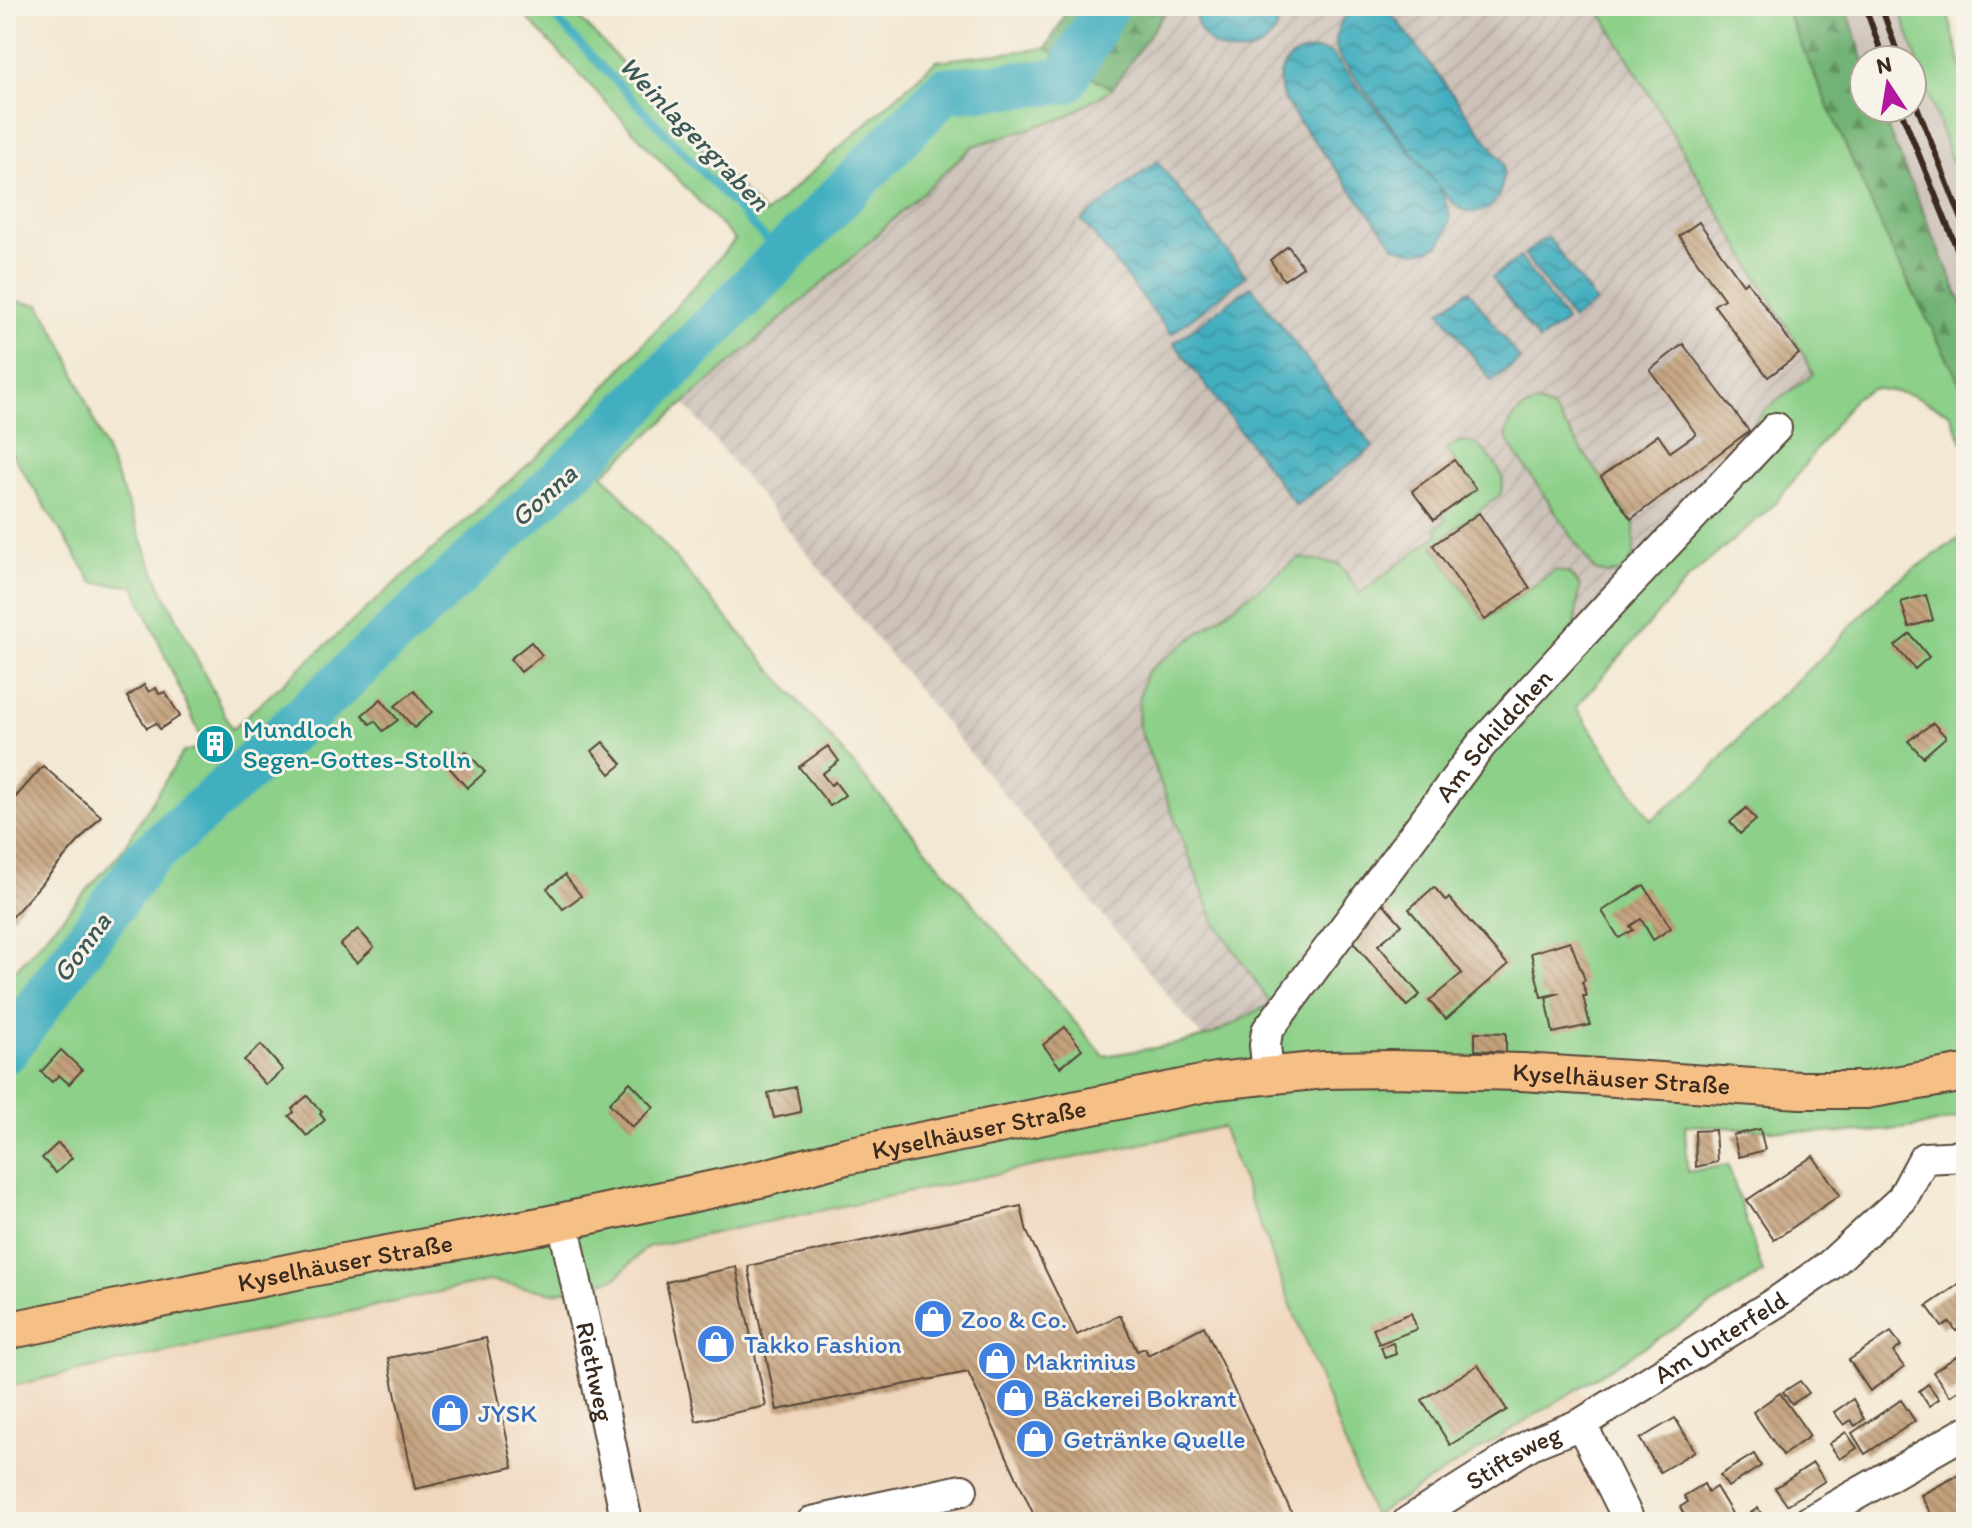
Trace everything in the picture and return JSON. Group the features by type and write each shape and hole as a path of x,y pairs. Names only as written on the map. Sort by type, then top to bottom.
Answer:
{"main road":[{"name":"Kyselhäuser Straße","path":"6,1331 311,1268 563,1221 765,1178 856,1154 1159,1091 1268,1074 1363,1069 1507,1071 1800,1090 1866,1090 1966,1073"}],"street":[{"name":"Am Schildchen","path":"1268,1074 1267,1031 1481,745 1776,428"},
{"name":"Am Unterfeld","path":"1581,1424 1830,1265 1902,1199 1924,1158 1966,1156"},
{"name":"Riethweg","path":"563,1221 627,1522"},
{"name":"Stiftsweg","path":"1408,1522 1531,1444 1581,1424"},
{"path":"1581,1424 1630,1522"},
{"path":"1808,1522 1966,1432"},
{"path":"812,1522 962,1490"}],"shaded area":[{"path":"1169,6 1597,6 1813,374 1765,410 1573,631 1272,1004 1202,1037 684,403 859,251 973,146 1066,117 1112,89"},
{"path":"1846,6 1899,6 1912,44 1858,44"},
{"path":"1928,92 1951,160 1966,193 1966,313 1886,124 1928,124"},
{"path":"1222,1127 1373,1515 1579,1386 1645,1522 6,1522 6,1387 489,1281 554,1293 616,1278 647,1247"}],"green space":[{"path":"516,6 568,6 765,214 936,61 1046,48 1112,89 1066,117 973,146 859,251 603,474 1104,1056 1204,1037 1271,1004 1214,921 1139,727 1139,699 1147,672 1299,558 1339,564 1360,593 1439,534 1435,529 1446,520 1442,514 1476,489 1446,449 1464,441 1476,444 1491,459 1502,477 1502,489 1500,495 1433,546 1485,620 1556,570 1570,574 1580,586 1574,629 1765,410 1813,374 1597,6 1784,6 1891,248 1966,395 1966,450 1950,413 1911,395 1874,388 1855,397 1777,502 1690,577 1576,707 1651,820 1706,776 1758,716 1820,659 1887,588 1959,538 1966,526 1966,1115 1932,1124 1862,1132 1685,1125 1687,1172 1728,1165 1763,1273 1373,1516 1222,1127 647,1247 616,1278 554,1293 489,1281 6,1387 6,981 120,853 183,752 205,746 134,586 93,583 6,444 6,300 40,305 65,349 160,585 232,729 569,428 735,240"},
{"path":"1070,6 1169,6 1112,89 1046,48"},
{"path":"1784,6 1846,6 1858,44 1848,44 1848,124 1886,124 1966,313 1966,395 1891,248"},
{"path":"1899,6 1946,6 1966,83 1966,193 1951,160 1928,92 1928,44 1912,44"},
{"path":"1538,403 1553,409 1634,524 1634,556 1622,571 1609,574 1595,571 1507,440 1509,426 1515,416"}],"water":[{"path":"1195,6 1280,6 1277,26 1268,41 1255,49 1239,52 1223,50 1209,41 1199,27"},
{"path":"1368,6 1382,9 1396,19 1503,162 1500,192 1496,200 1482,211 1461,209 1438,186 1448,209 1448,229 1439,245 1427,250 1411,251 1395,246 1295,116 1280,84 1280,74 1291,58 1310,51 1332,54 1436,184 1338,55 1336,38 1341,23 1351,12"},
{"path":"1157,161 1246,276 1171,334 1082,220"},
{"path":"1548,237 1596,302 1572,320 1524,254"},
{"path":"1520,257 1566,321 1539,341 1492,277"},
{"path":"1251,286 1373,447 1296,505 1174,343"},
{"path":"1469,290 1520,360 1491,381 1440,311"}],"building":[{"path":"1699,222 1743,284 1747,281 1799,354 1768,377 1714,305 1724,299 1679,236"},
{"path":"1288,246 1303,267 1284,280 1270,260"},
{"path":"1683,344 1749,431 1631,519 1601,477 1658,435 1670,452 1696,434 1650,370"},
{"path":"1454,460 1476,489 1434,520 1412,491"},
{"path":"1479,513 1530,588 1485,620 1433,545"},
{"path":"1926,595 1933,620 1909,627 1901,602"},
{"path":"1910,634 1929,657 1915,669 1895,646"},
{"path":"531,642 542,655 521,672 510,659"},
{"path":"144,685 149,692 156,688 159,694 165,692 180,716 160,729 156,723 147,728 127,697"},
{"path":"414,691 432,712 414,728 395,706"},
{"path":"381,699 398,720 383,731 375,721 370,724 362,715"},
{"path":"1933,723 1946,737 1923,757 1908,741"},
{"name":"Mundloch Segen-Gottes-Stolln","path":"220,737 224,742 208,752 205,746"},
{"path":"603,742 622,764 610,774 592,751"},
{"path":"828,746 839,761 822,774 831,785 835,782 845,795 830,806 799,767"},
{"path":"466,751 485,772 467,788 448,766"},
{"path":"43,766 101,816 6,924 6,808"},
{"path":"1746,808 1756,820 1740,834 1730,822"},
{"path":"565,875 581,896 563,909 547,888"},
{"path":"1644,885 1671,928 1653,940 1641,919 1630,926 1633,930 1619,938 1602,911"},
{"path":"1434,887 1446,901 1449,898 1508,965 1446,1019 1429,1001 1462,973 1409,909"},
{"path":"1383,903 1402,925 1378,945 1420,995 1407,1006 1347,935"},
{"path":"358,929 374,947 357,963 340,945"},
{"path":"1570,941 1585,980 1582,982 1587,996 1583,996 1590,1025 1553,1033 1546,997 1560,993 1541,997 1531,953"},
{"path":"1065,1027 1082,1049 1060,1067 1043,1045"},
{"path":"1475,1032 1506,1033 1506,1052 1475,1050"},
{"path":"261,1045 283,1070 266,1085 244,1060"},
{"path":"61,1050 82,1070 69,1084 59,1075 52,1082 41,1072"},
{"path":"630,1082 654,1107 632,1127 609,1103"},
{"path":"796,1087 801,1112 774,1118 768,1093"},
{"path":"307,1096 325,1120 307,1136 289,1116 294,1112 292,1109"},
{"path":"1760,1129 1765,1150 1739,1157 1733,1135"},
{"path":"1715,1130 1717,1162 1696,1167 1695,1131"},
{"path":"58,1143 72,1158 56,1173 42,1158"},
{"path":"1813,1156 1840,1195 1774,1240 1747,1200"},
{"path":"1021,1206 1027,1232 1077,1335 1120,1315 1137,1351 1145,1348 1148,1355 1204,1326 1296,1522 1037,1522 968,1372 777,1410 748,1266"},
{"name":"Takko Fashion","path":"736,1267 766,1406 696,1421 666,1282"},
{"path":"1962,1282 1966,1288 1966,1324 1956,1331 1950,1322 1942,1327 1927,1306"},
{"path":"1411,1313 1417,1329 1379,1344 1373,1328"},
{"path":"1891,1332 1901,1346 1893,1352 1904,1367 1870,1391 1849,1360"},
{"name":"JYSK","path":"486,1338 513,1467 415,1489 388,1358"},
{"path":"1393,1343 1396,1354 1385,1358 1381,1347"},
{"path":"1966,1350 1966,1386 1950,1396 1933,1372"},
{"path":"1478,1365 1507,1410 1450,1445 1422,1400"},
{"path":"1800,1381 1809,1393 1792,1404 1783,1392"},
{"path":"1928,1384 1939,1399 1929,1406 1919,1391"},
{"path":"1780,1393 1810,1436 1783,1455 1753,1412"},
{"path":"1853,1399 1864,1419 1855,1426 1851,1420 1844,1425 1834,1412"},
{"path":"1901,1400 1915,1421 1865,1454 1852,1433"},
{"path":"1675,1418 1695,1451 1660,1472 1640,1439"},
{"path":"1846,1432 1857,1448 1840,1459 1829,1444"},
{"path":"1754,1454 1761,1466 1728,1487 1720,1475"},
{"path":"1813,1463 1825,1481 1787,1505 1775,1488"},
{"path":"1966,1471 1966,1514 1952,1522 1935,1522 1921,1495"},
{"path":"1704,1484 1708,1492 1716,1487 1736,1520 1688,1522 1680,1507 1688,1502 1684,1496"},
{"path":"1758,1508 1766,1522 1745,1522 1743,1518"}],"waterway":[{"name":"Weinlagergraben","path":"544,6 782,256"},
{"name":"Gonna","path":"6,1050 145,860 587,455 945,90 1065,81 1106,6"},
{"path":"217,747 235,781"}],"railway":[{"path":"1865,6 1878,44"},
{"path":"1881,6 1894,44"},
{"path":"1906,124 1966,271"},
{"path":"1924,124 1966,230"}],"place":[{"name":"Mundloch Segen-Gottes-Stolln","path":"215,744"},
{"name":"Zoo & Co.","path":"933,1319"},
{"name":"Takko Fashion","path":"716,1344"},
{"name":"Makrinius","path":"997,1361"},
{"name":"Bäckerei Bokrant","path":"1015,1398"},
{"name":"JYSK","path":"450,1413"},
{"name":"Getränke Quelle","path":"1035,1439"}]}
